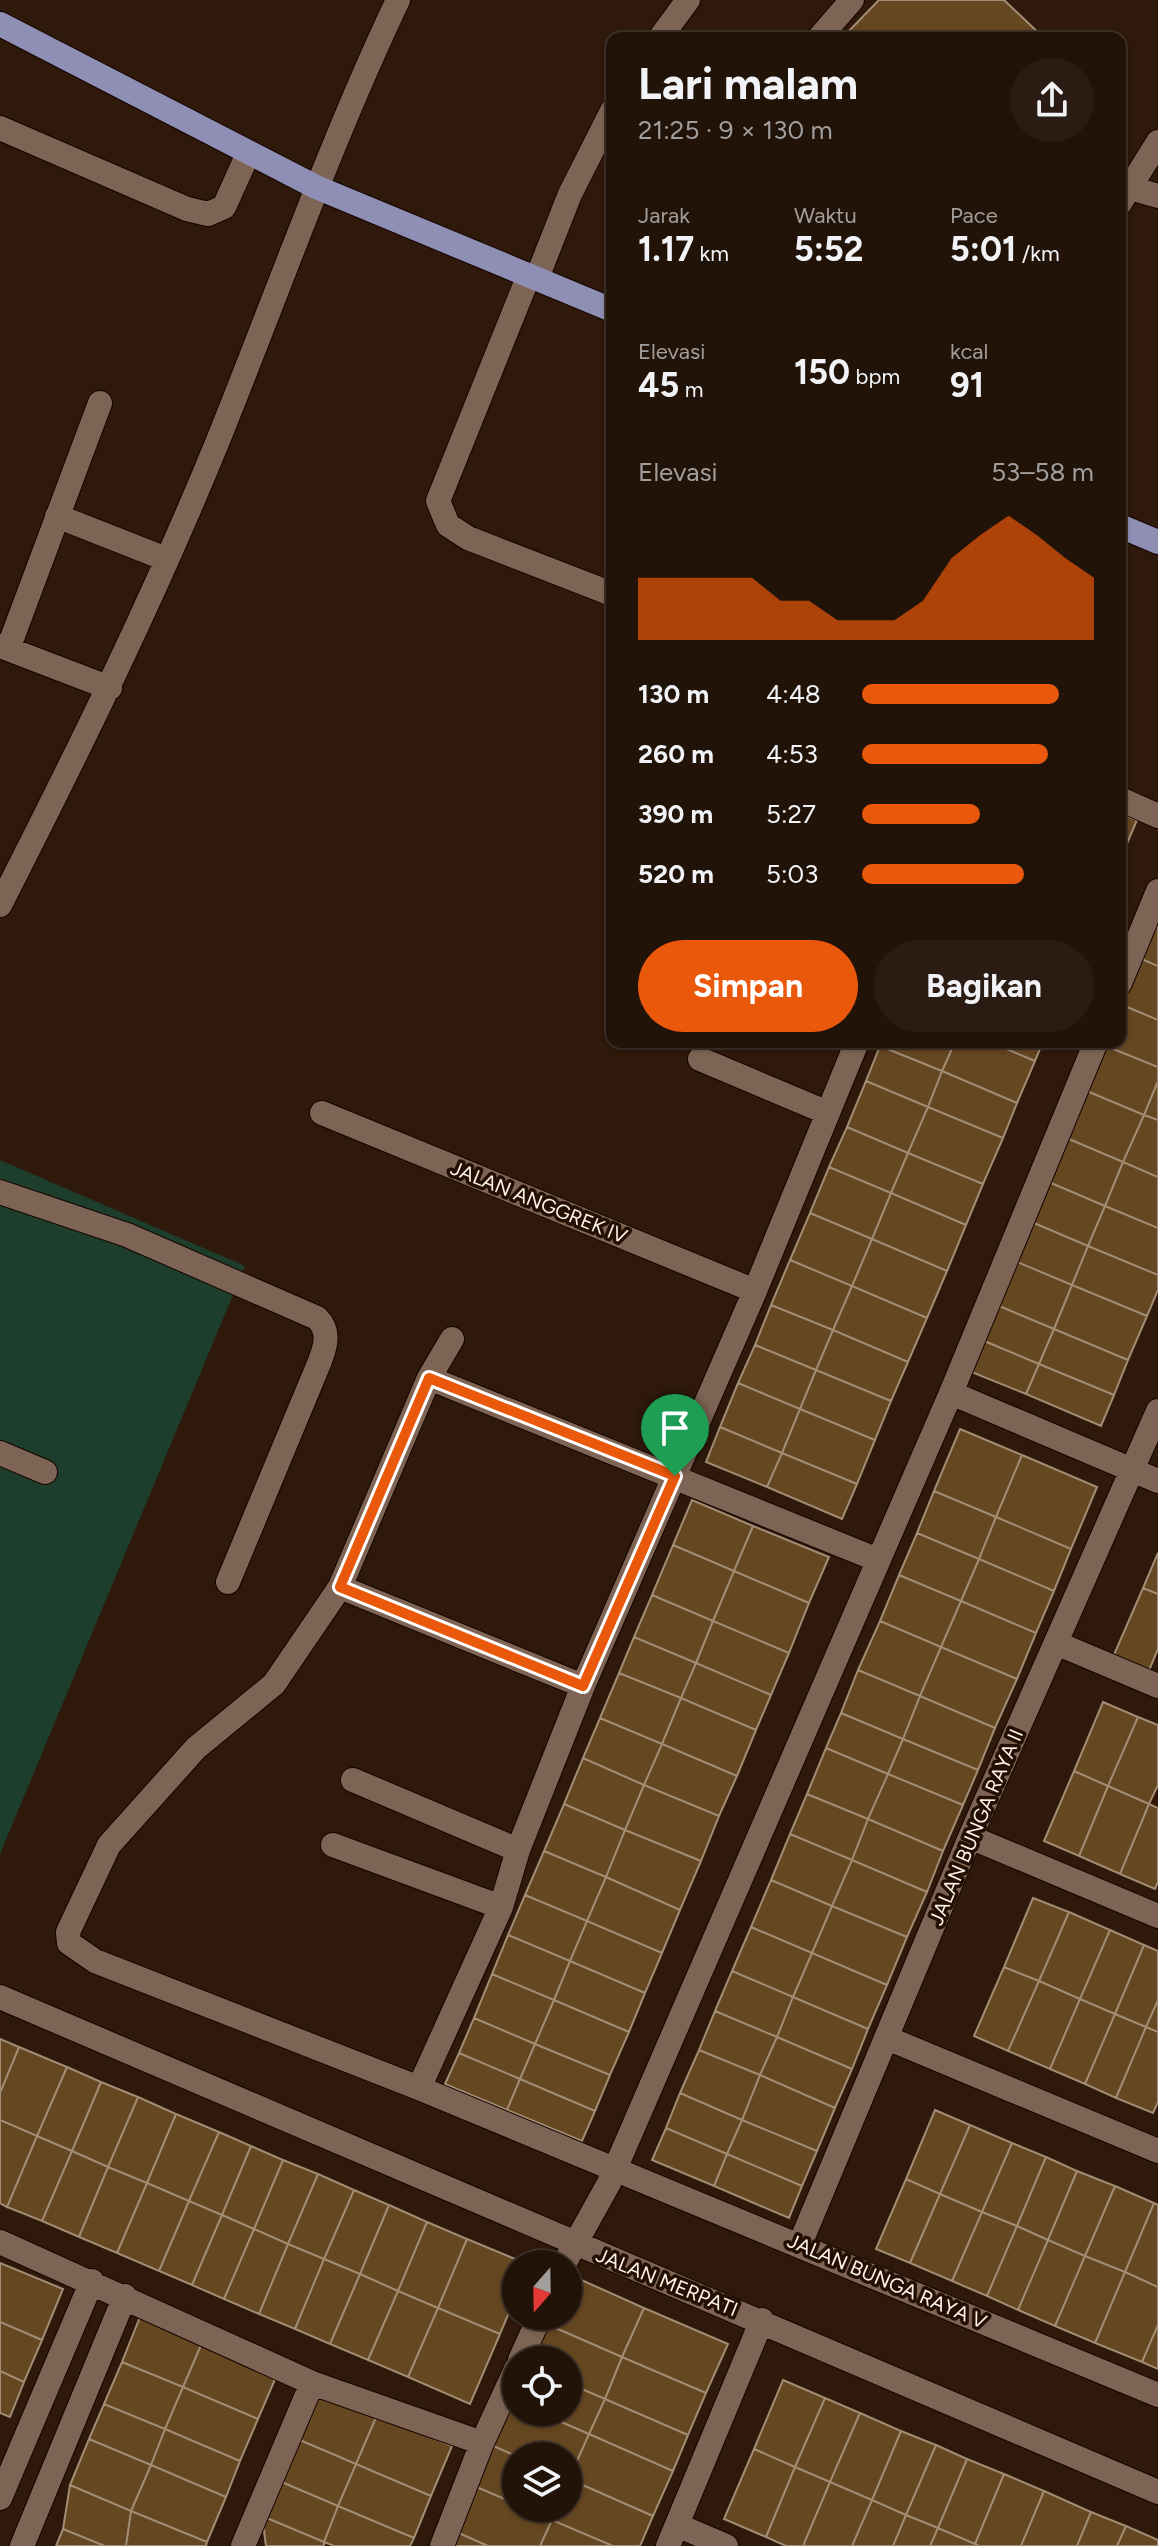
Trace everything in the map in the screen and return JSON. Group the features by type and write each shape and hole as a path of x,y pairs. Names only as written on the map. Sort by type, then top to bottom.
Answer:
{"main road":[{"path":"0,24 316,187 606,307"},
{"path":"1126,529 1158,542"}],"street":[{"path":"0,905 110,688 218,440 316,187 398,0"},
{"path":"664,32 688,0"},
{"path":"824,32 852,0"},
{"path":"606,123 533,277 438,501 448,525 468,538 606,592"},
{"path":"0,128 187,209 208,214 224,207 248,154"},
{"path":"1126,194 1158,142"},
{"path":"1126,196 1158,196"},
{"path":"100,403 4,648 110,688"},
{"path":"57,516 166,559"},
{"path":"1126,802 1158,816"},
{"path":"1126,968 1158,891"},
{"path":"419,2088 501,1907 518,1850 583,1686 755,1291 855,1048"},
{"path":"573,2250 614,2170 951,1393 1094,1048"},
{"path":"700,1059 828,1113"},
{"name":"JALAN ANGGREK IV","path":"322,1113 755,1291"},
{"path":"0,1192 127,1235 317,1318 324,1324 326,1345 228,1582"},
{"path":"452,1339 429,1378 340,1587 583,1686"},
{"path":"429,1378 878,1560"},
{"path":"951,1393 1158,1481"},
{"name":"JALAN BUNGA RAYA II","path":"800,2244 970,1837 1158,1411"},
{"path":"0,1453 45,1472"},
{"name":"JALAN BUNGA RAYA V","path":"340,1587 274,1684 196,1748 109,1845 68,1932 69,1943 95,1961 419,2088 1158,2395"},
{"path":"1056,1643 1158,1686"},
{"path":"353,1780 518,1850"},
{"path":"970,1837 1158,1916"},
{"path":"333,1845 501,1907"},
{"name":"JALAN MERPATI","path":"0,1997 559,2250"},
{"path":"887,2038 1158,2151"},
{"path":"0,2242 312,2383 482,2443"},
{"name":"JALAN MERPATI","path":"582,2259 762,2320 1158,2492"},
{"path":"0,2498 92,2281"},
{"path":"22,2546 125,2296"},
{"path":"726,2546 672,2535 762,2320"},
{"path":"243,2546 312,2383"},
{"path":"442,2546 502,2399"}],"green space":[{"path":"0,1160 245,1266 0,1854"}],"building":[{"path":"879,0 1004,0 1038,32 848,32"},
{"path":"1126,815 1137,820 1126,846"},
{"path":"1152,922 1158,924 1158,966 1137,957"},
{"path":"1137,957 1158,966 1158,1020 1126,1007 1126,987"},
{"path":"1126,1007 1158,1020 1158,1067 1111,1048 1126,1048"},
{"path":"879,1048 942,1071 928,1107 866,1081"},
{"path":"885,1048 952,1048 942,1071"},
{"path":"952,1048 1004,1048 1035,1061 1017,1103 942,1071"},
{"path":"1004,1048 1040,1048 1035,1061"},
{"path":"1099,1048 1111,1048 1158,1067 1158,1081 1144,1115 1082,1089"},
{"path":"942,1071 1017,1103 1003,1138 928,1107"},
{"path":"866,1081 928,1107 908,1153 847,1127"},
{"path":"1158,1081 1158,1120 1144,1115"},
{"path":"1082,1089 1144,1115 1123,1162 1062,1136"},
{"path":"928,1107 1003,1138 983,1184 908,1153"},
{"path":"1144,1115 1158,1120 1158,1177 1123,1162"},
{"path":"847,1127 908,1153 891,1193 829,1167"},
{"path":"1062,1136 1123,1162 1105,1206 1044,1180"},
{"path":"908,1153 983,1184 966,1225 891,1193"},
{"path":"1123,1162 1158,1177 1158,1228 1105,1206"},
{"path":"829,1167 891,1193 872,1239 810,1213"},
{"path":"1044,1180 1105,1206 1088,1246 1027,1220"},
{"path":"891,1193 966,1225 947,1271 872,1239"},
{"path":"1105,1206 1158,1228 1158,1275 1088,1246"},
{"path":"810,1213 872,1239 852,1286 790,1260"},
{"path":"1027,1220 1088,1246 1072,1285 1010,1259"},
{"path":"872,1239 947,1271 927,1318 852,1286"},
{"path":"1088,1246 1158,1275 1158,1290 1147,1316 1072,1285"},
{"path":"1010,1259 1072,1285 1054,1329 992,1303"},
{"path":"790,1260 852,1286 833,1330 771,1305"},
{"path":"1072,1285 1147,1316 1128,1360 1054,1329"},
{"path":"852,1286 927,1318 908,1362 833,1330"},
{"path":"992,1303 1054,1329 1039,1364 977,1338"},
{"path":"771,1305 833,1330 816,1370 755,1345"},
{"path":"1054,1329 1128,1360 1114,1395 1039,1364"},
{"path":"833,1330 908,1362 891,1401 816,1370"},
{"path":"977,1338 1039,1364 1026,1394 964,1369"},
{"path":"755,1345 816,1370 800,1409 738,1383"},
{"path":"1039,1364 1114,1395 1101,1426 1026,1394"},
{"path":"816,1370 891,1401 875,1440 800,1409"},
{"path":"738,1383 800,1409 782,1453 720,1427"},
{"path":"800,1409 875,1440 857,1484 782,1453"},
{"path":"720,1427 782,1453 767,1487 706,1462"},
{"path":"960,1429 1022,1455 996,1517 934,1491"},
{"path":"782,1453 857,1484 842,1519 767,1487"},
{"path":"1022,1455 1097,1487 1071,1549 996,1517"},
{"path":"934,1491 996,1517 979,1559 917,1533"},
{"path":"692,1500 753,1526 734,1571 673,1545"},
{"path":"996,1517 1071,1549 1054,1591 979,1559"},
{"path":"753,1526 829,1557 809,1603 734,1571"},
{"path":"917,1533 979,1559 961,1601 899,1575"},
{"path":"673,1545 734,1571 713,1621 652,1595"},
{"path":"1158,1553 1158,1594 1143,1588"},
{"path":"979,1559 1054,1591 1036,1633 961,1601"},
{"path":"734,1571 809,1603 789,1653 713,1621"},
{"path":"899,1575 961,1601 941,1647 880,1621"},
{"path":"1143,1588 1158,1594 1158,1649 1148,1673 1113,1657"},
{"path":"652,1595 713,1621 696,1663 634,1637"},
{"path":"961,1601 1036,1633 1017,1679 941,1647"},
{"path":"713,1621 789,1653 771,1695 696,1663"},
{"path":"880,1621 941,1647 920,1696 858,1670"},
{"path":"634,1637 696,1663 681,1698 619,1673"},
{"path":"941,1647 1017,1679 995,1728 920,1696"},
{"path":"696,1663 771,1695 756,1730 681,1698"},
{"path":"858,1670 920,1696 903,1739 841,1713"},
{"path":"619,1673 681,1698 662,1744 600,1718"},
{"path":"920,1696 995,1728 978,1770 903,1739"},
{"path":"681,1698 756,1730 737,1776 662,1744"},
{"path":"1103,1702 1138,1717 1108,1786 1074,1771"},
{"path":"841,1713 903,1739 888,1774 826,1748"},
{"path":"1138,1717 1158,1725 1158,1785 1149,1804 1108,1786"},
{"path":"600,1718 662,1744 644,1785 583,1758"},
{"path":"903,1739 978,1770 963,1805 888,1774"},
{"path":"662,1744 737,1776 719,1816 644,1785"},
{"path":"826,1748 888,1774 868,1819 807,1794"},
{"path":"583,1758 644,1785 625,1830 564,1804"},
{"path":"1074,1771 1108,1786 1079,1856 1044,1841"},
{"path":"888,1774 963,1805 943,1851 868,1819"},
{"path":"644,1785 719,1816 701,1861 625,1830"},
{"path":"1108,1786 1149,1804 1120,1874 1079,1856"},
{"path":"807,1794 868,1819 852,1860 790,1834"},
{"path":"564,1804 625,1830 606,1877 544,1851"},
{"path":"1149,1804 1158,1808 1158,1882 1155,1889 1120,1874"},
{"path":"868,1819 943,1851 927,1892 852,1860"},
{"path":"625,1830 701,1861 680,1910 606,1877"},
{"path":"790,1834 852,1860 832,1906 771,1880"},
{"path":"544,1851 606,1877 587,1921 525,1895"},
{"path":"852,1860 927,1892 907,1937 832,1906"},
{"path":"606,1877 680,1910 662,1953 587,1921"},
{"path":"771,1880 832,1906 812,1953 751,1927"},
{"path":"525,1895 587,1921 570,1961 508,1935"},
{"path":"1033,1898 1069,1912 1039,1981 1004,1967"},
{"path":"832,1906 907,1937 887,1985 812,1953"},
{"path":"1069,1912 1110,1930 1080,1999 1039,1981"},
{"path":"587,1921 662,1953 645,1993 570,1961"},
{"path":"751,1927 812,1953 793,1997 732,1971"},
{"path":"1110,1930 1144,1945 1115,2014 1080,1999"},
{"path":"508,1935 570,1961 554,2000 492,1974"},
{"path":"1144,1945 1158,1951 1158,2000 1146,2027 1115,2014"},
{"path":"812,1953 887,1985 868,2029 793,1997"},
{"path":"570,1961 645,1993 629,2032 554,2000"},
{"path":"1004,1967 1039,1981 1008,2051 974,2036"},
{"path":"732,1971 793,1997 777,2037 715,2011"},
{"path":"492,1974 554,2000 535,2044 474,2018"},
{"path":"1039,1981 1080,1999 1050,2069 1008,2051"},
{"path":"793,1997 868,2029 852,2069 777,2037"},
{"path":"1080,1999 1115,2014 1085,2084 1050,2069"},
{"path":"554,2000 629,2032 610,2075 535,2044"},
{"path":"1158,2000 1158,2032 1146,2027"},
{"path":"715,2011 777,2037 760,2075 699,2050"},
{"path":"1115,2014 1146,2027 1116,2098 1085,2084"},
{"path":"474,2018 535,2044 520,2079 459,2053"},
{"path":"1146,2027 1158,2032 1158,2102 1153,2113 1116,2098"},
{"path":"777,2037 852,2069 835,2108 760,2075"},
{"path":"0,2039 19,2047 0,2093"},
{"path":"535,2044 610,2075 595,2111 520,2079"},
{"path":"19,2047 67,2067 37,2136 0,2120 0,2093"},
{"path":"699,2050 760,2075 742,2120 680,2093"},
{"path":"459,2053 520,2079 507,2110 445,2084"},
{"path":"67,2067 101,2082 72,2151 37,2136"},
{"path":"760,2075 835,2108 817,2151 742,2120"},
{"path":"520,2079 595,2111 582,2141 507,2110"},
{"path":"101,2082 138,2097 108,2167 72,2151"},
{"path":"680,2093 742,2120 727,2154 666,2128"},
{"path":"138,2097 176,2114 147,2183 108,2167"},
{"path":"935,2110 970,2125 940,2194 906,2179"},
{"path":"176,2114 219,2132 189,2201 147,2183"},
{"path":"0,2120 37,2136 7,2207 0,2203"},
{"path":"742,2120 817,2151 802,2186 727,2154"},
{"path":"970,2125 1012,2143 982,2212 940,2194"},
{"path":"666,2128 727,2154 714,2186 652,2160"},
{"path":"219,2132 251,2146 222,2215 189,2201"},
{"path":"37,2136 72,2151 42,2221 7,2207"},
{"path":"1012,2143 1046,2157 1017,2226 982,2212"},
{"path":"251,2146 283,2160 254,2229 222,2215"},
{"path":"72,2151 108,2167 79,2237 42,2221"},
{"path":"727,2154 802,2186 789,2218 714,2186"},
{"path":"1046,2157 1077,2171 1048,2240 1017,2226"},
{"path":"283,2160 318,2174 288,2244 254,2229"},
{"path":"108,2167 147,2183 117,2253 79,2237"},
{"path":"1077,2171 1115,2186 1085,2256 1048,2240"},
{"path":"318,2174 354,2190 324,2259 288,2244"},
{"path":"906,2179 940,2194 910,2263 876,2249"},
{"path":"147,2183 189,2201 159,2271 117,2253"},
{"path":"1115,2186 1154,2203 1125,2272 1085,2256"},
{"path":"354,2190 389,2205 360,2274 324,2259"},
{"path":"940,2194 982,2212 952,2281 910,2263"},
{"path":"189,2201 222,2215 192,2285 159,2271"},
{"path":"1154,2203 1158,2205 1158,2287 1125,2272"},
{"path":"389,2205 427,2222 398,2291 360,2274"},
{"path":"982,2212 1017,2226 987,2296 952,2281"},
{"path":"222,2215 254,2229 224,2299 192,2285"},
{"path":"427,2222 467,2239 438,2308 398,2291"},
{"path":"1017,2226 1048,2240 1018,2310 987,2296"},
{"path":"254,2229 288,2244 259,2314 224,2299"},
{"path":"467,2239 502,2254 500,2334 438,2308"},
{"path":"1048,2240 1085,2256 1055,2326 1018,2310"},
{"path":"288,2244 324,2259 295,2329 259,2314"},
{"path":"1085,2256 1125,2272 1095,2343 1055,2326"},
{"path":"324,2259 360,2274 330,2344 295,2329"},
{"path":"0,2263 63,2289 42,2340 0,2322"},
{"path":"1125,2272 1158,2287 1158,2325 1142,2362 1095,2343"},
{"path":"360,2274 398,2291 368,2360 330,2344"},
{"path":"582,2280 644,2308 622,2357 560,2330 582,2330"},
{"path":"398,2291 438,2308 408,2377 368,2360"},
{"path":"438,2308 500,2334 470,2404 408,2377"},
{"path":"644,2308 728,2344 706,2393 622,2357"},
{"path":"142,2312 204,2338 183,2387 122,2362"},
{"path":"0,2322 42,2340 24,2382 0,2371"},
{"path":"1158,2325 1158,2369 1142,2362"},
{"path":"538,2330 560,2330 622,2357 605,2399 582,2389 582,2346 531,2346"},
{"path":"204,2338 279,2370 258,2419 183,2387"},
{"path":"622,2357 706,2393 688,2435 605,2399"},
{"path":"122,2362 183,2387 165,2429 104,2404"},
{"path":"0,2371 24,2382 10,2417 0,2413"},
{"path":"783,2380 825,2398 795,2467 754,2449"},
{"path":"183,2387 258,2419 240,2461 165,2429"},
{"path":"315,2389 377,2415 356,2464 295,2438"},
{"path":"582,2389 605,2399 589,2434 570,2426 582,2426"},
{"path":"825,2398 860,2413 830,2482 795,2467"},
{"path":"605,2399 688,2435 673,2471 589,2434"},
{"path":"104,2404 165,2429 151,2465 89,2439"},
{"path":"502,2413 502,2426 570,2426 589,2434 582,2450 582,2442 502,2442 502,2450 489,2444"},
{"path":"860,2413 901,2431 872,2500 830,2482"},
{"path":"377,2415 452,2446 431,2496 356,2464"},
{"path":"165,2429 240,2461 226,2497 151,2465"},
{"path":"901,2431 936,2445 906,2515 872,2500"},
{"path":"589,2434 673,2471 653,2516 582,2485 582,2450"},
{"path":"295,2438 356,2464 338,2506 277,2480"},
{"path":"89,2439 151,2465 131,2511 70,2485"},
{"path":"489,2444 502,2450 502,2498 472,2485"},
{"path":"936,2445 967,2459 938,2528 906,2515"},
{"path":"754,2449 795,2467 766,2537 724,2519"},
{"path":"967,2459 1004,2474 975,2544 938,2528"},
{"path":"356,2464 431,2496 414,2538 338,2506"},
{"path":"151,2465 226,2497 207,2542 131,2511"},
{"path":"795,2467 830,2482 803,2546 786,2546 766,2537"},
{"path":"1004,2474 1044,2491 1021,2546 979,2546 975,2544"},
{"path":"277,2480 338,2506 324,2542 262,2516"},
{"path":"830,2482 872,2500 852,2546 803,2546"},
{"path":"70,2485 131,2511 126,2546 105,2546 63,2529"},
{"path":"472,2485 502,2498 502,2522 551,2522 540,2546 488,2546 452,2530"},
{"path":"582,2485 653,2516 640,2546 613,2546 557,2522 582,2522"},
{"path":"1044,2491 1091,2512 1077,2546 1021,2546"},
{"path":"872,2500 906,2515 893,2546 852,2546"},
{"path":"338,2506 414,2538 410,2546 334,2546 324,2542"},
{"path":"131,2511 207,2542 206,2546 126,2546"},
{"path":"1091,2512 1126,2526 1117,2546 1077,2546"},
{"path":"906,2515 938,2528 930,2546 893,2546"},
{"path":"262,2516 324,2542 324,2546 266,2546"},
{"path":"551,2522 557,2522 613,2546 540,2546"},
{"path":"1126,2526 1158,2540 1158,2546 1117,2546"},
{"path":"938,2528 975,2544 930,2546"},
{"path":"63,2529 105,2546 56,2546"},
{"path":"452,2530 488,2546 445,2546"}],"route":[{"path":"429,1378 675,1476 583,1686 340,1587 429,1378"}]}
